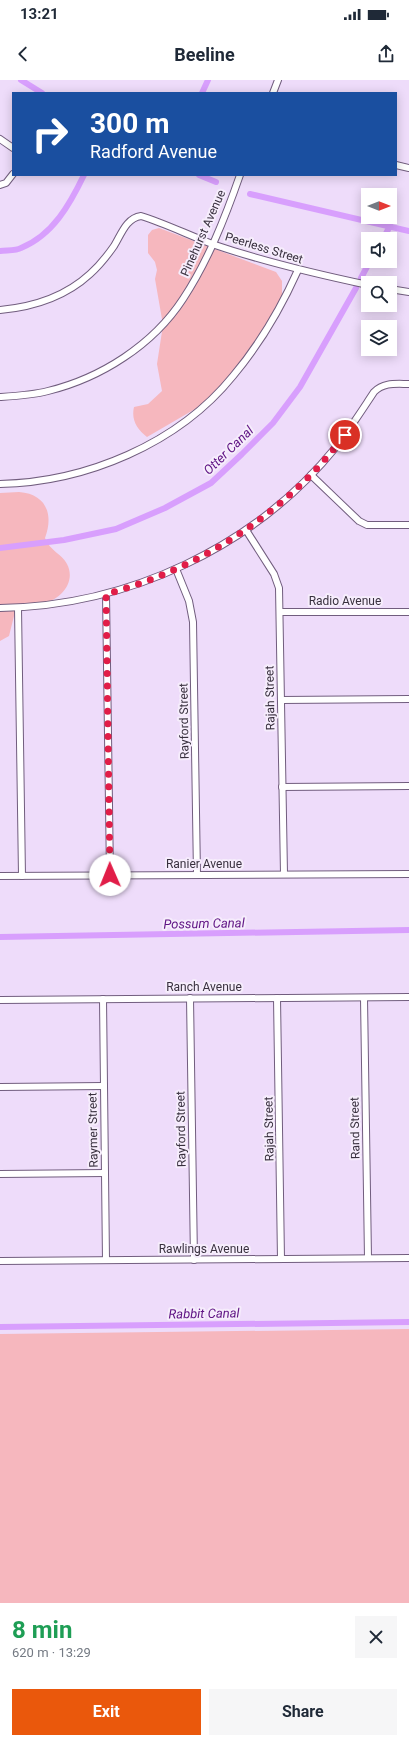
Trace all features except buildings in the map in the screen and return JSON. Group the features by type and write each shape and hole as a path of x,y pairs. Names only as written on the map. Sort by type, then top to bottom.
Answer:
{"street":[{"path":"273,92 278,80"},
{"path":"0,139 12,147"},
{"path":"397,165 409,168"},
{"path":"0,185 6,183 12,175"},
{"name":"Pinehurst Avenue","path":"0,397 38,393 68,385 102,370 128,355 152,335 176,309 193,282 213,244 240,176"},
{"name":"Peerless Street","path":"0,310 38,303 75,286 90,274 106,257 124,228 134,217 141,216 213,244 298,270 361,284"},
{"path":"0,484 28,482 81,473 146,446 172,430 216,395 233,377 260,340 298,270"},
{"path":"397,290 409,292"},
{"path":"0,608 18,608 55,604 106,594 132,586 176,569 209,553 246,530 278,506 311,475 336,447 374,392 380,387 388,384 409,384"},
{"path":"311,475 360,521 367,525 409,525"},
{"name":"Rajah Street","path":"246,530 278,581 280,612 284,874"},
{"name":"Rayford Street","path":"176,569 190,601 194,622 196,875"},
{"path":"106,594 110,875"},
{"path":"18,608 22,876"},
{"name":"Radio Avenue","path":"280,612 409,612"},
{"path":"281,700 409,699"},
{"path":"282,787 409,786"},
{"name":"Ranier Avenue","path":"0,876 409,874"},
{"name":"Ranch Avenue","path":"0,1000 409,997"},
{"name":"Rayford Street","path":"190,998 194,1260"},
{"name":"Rajah Street","path":"277,998 281,1259"},
{"name":"Rand Street","path":"364,998 368,1258"},
{"name":"Raymer Street","path":"104,999 106,1260"},
{"path":"0,1087 104,1086"},
{"path":"0,1174 105,1173"},
{"name":"Rawlings Avenue","path":"0,1261 409,1258"}],"shaded area":[{"path":"159,228 276,272 282,281 282,296 279,307 263,340 202,405 147,437 140,431 136,424 133,412 134,407 148,404 162,391 157,364 163,325 155,279 157,270 155,262 148,253 148,235 152,230"},
{"path":"19,492 36,497 46,507 49,521 45,538 50,546 67,564 70,577 66,588 56,598 44,603 32,603 25,605 15,612 9,636 0,641 0,493"},
{"path":"409,1329 409,1603 0,1603 0,1334"}],"waterway":[{"path":"21,80 40,92"},
{"path":"202,92 208,80"},
{"path":"0,251 19,249 32,242 51,227 73,197 84,176"},
{"path":"201,176 216,182"},
{"path":"250,194 409,231"},
{"name":"Otter Canal","path":"387,232 390,226"},
{"name":"Otter Canal","path":"362,276 366,268"},
{"name":"Otter Canal","path":"0,548 64,540 116,529 165,508 211,483 273,423 300,387 356,288"},
{"name":"Possum Canal","path":"0,937 409,930"},
{"name":"Rabbit Canal","path":"0,1327 409,1322"}],"route":[{"path":"110,875 106,594 132,586 176,569 209,553 246,530 278,506 302,484 345,435"}]}
